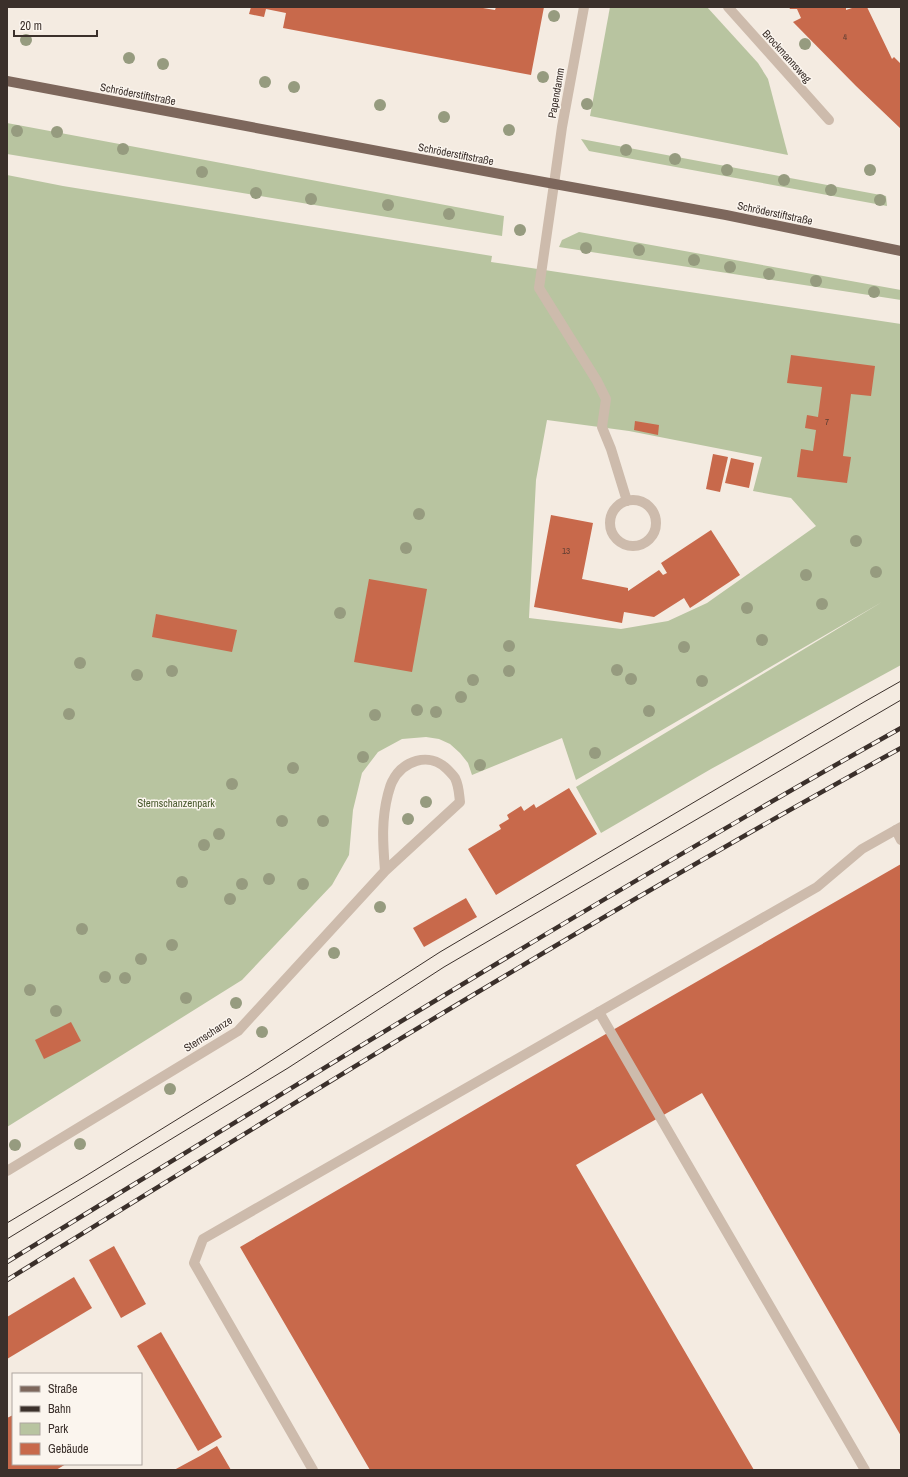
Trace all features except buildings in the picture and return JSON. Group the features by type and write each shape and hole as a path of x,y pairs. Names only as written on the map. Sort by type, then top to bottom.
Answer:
{"main road":[{"name":"Schröderstiftstraße","path":"7,81 726,215 901,251"}],"street":[{"name":"Papendamm","path":"584,7 562,127 539,288 597,381 606,399 602,427 611,449 627,501"},
{"name":"Brockmannsweg","path":"728,7 829,120"},
{"path":"633,500 645,503 650,506 656,517 656,529 654,535 650,540 640,546 628,546 622,544 617,540 611,530 610,524 613,512 616,507 627,501 633,500"},
{"name":"Sternschanze","path":"7,1171 238,1031 385,871 460,802 459,786 455,777 442,764 431,759 417,760 402,769 392,782 383,817 382,833 385,871"},
{"path":"313,1470 194,1263 203,1239 817,887 862,849 898,828 901,840"},
{"path":"599,1012 865,1470"}],"green space":[{"path":"610,7 707,7 758,63 768,79 788,155 590,116"},
{"path":"7,123 504,216 502,236 7,154"},
{"path":"581,139 886,196 887,206 589,151"},
{"name":"Sternschanzenpark","path":"7,175 63,186 492,256 491,262 901,324 901,665 711,769 601,833 576,787 882,602 576,780 562,738 472,775 468,763 450,744 439,739 426,737 402,739 378,752 362,773 353,810 349,855 332,885 242,980 7,1127","holes":["547,420 629,431 762,457 753,491 791,498 816,526 707,603 668,621 621,629 529,618 536,480"]},
{"path":"579,232 901,290 901,300 559,247 562,240"}],"tram line":[{"path":"7,1223 249,1075 440,952 901,681"},
{"path":"7,1239 288,1068 444,967 901,700"}],"railway":[{"path":"7,1262 340,1058 563,924 788,792 901,728"},
{"path":"7,1280 451,1008 787,811 901,748"}]}
